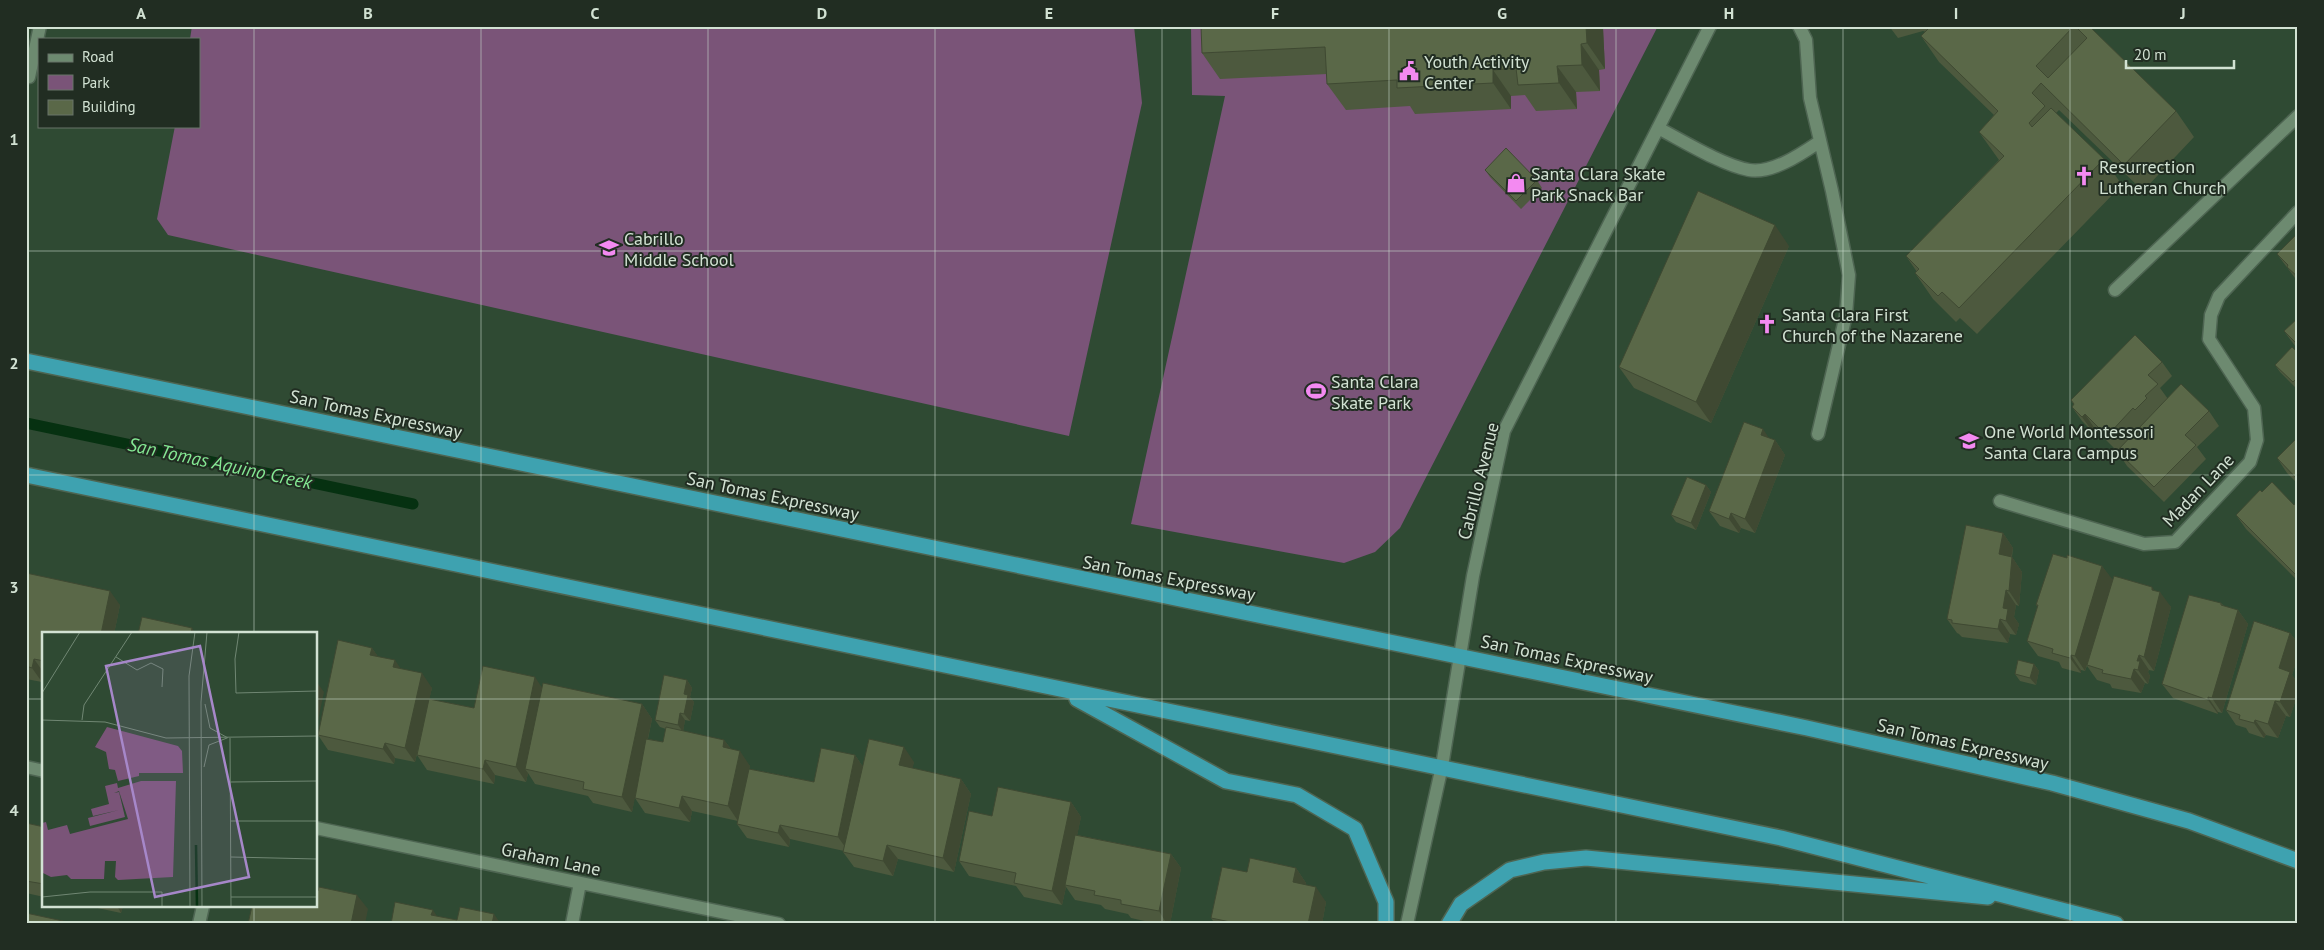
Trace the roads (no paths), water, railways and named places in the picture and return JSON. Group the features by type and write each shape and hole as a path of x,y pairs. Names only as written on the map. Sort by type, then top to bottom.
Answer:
{"highway":[{"name":"San Tomas Expressway","path":"26,361 1807,728 2052,783 2190,821 2298,861"},
{"path":"26,476 1063,691 1442,766 1781,838 2039,902 2116,924"},
{"path":"1063,691 1226,781 1297,795 1354,829 1386,902 1386,924"},
{"path":"1448,924 1461,904 1510,870 1544,862 1586,858 2039,902"}],"street":[{"path":"28,77 40,26"},
{"name":"Cabrillo Avenue","path":"1407,924 1442,766 1474,576 1504,430 1710,26"},
{"path":"1799,26 1806,40 1810,98 1849,275 1846,315 1818,434"},
{"path":"2115,290 2298,116"},
{"path":"1658,128 1702,152 1750,170 1778,164 1796,157 1819,142"},
{"name":"Madan Lane","path":"2000,501 2144,544 2175,542 2250,462 2256,440 2254,408 2209,339 2211,315 2219,296 2298,212"},
{"path":"26,767 42,771"},
{"name":"Graham Lane","path":"318,828 779,924"},
{"path":"572,924 580,883"},
{"path":"199,924 203,908"}],"waterway":[{"name":"San Tomas Aquino Creek","path":"26,423 413,504"}],"place":[{"name":"Youth Activity Center","path":"1409,71"},
{"name":"Resurrection Lutheran Church","path":"2084,176"},
{"name":"Santa Clara Skate Park Snack Bar","path":"1516,183"},
{"name":"Cabrillo Middle School","path":"609,248"},
{"name":"Santa Clara First Church of the Nazarene","path":"1767,324"},
{"name":"Santa Clara Skate Park","path":"1316,391"},
{"name":"One World Montessori Santa Clara Campus","path":"1969,441"}]}
